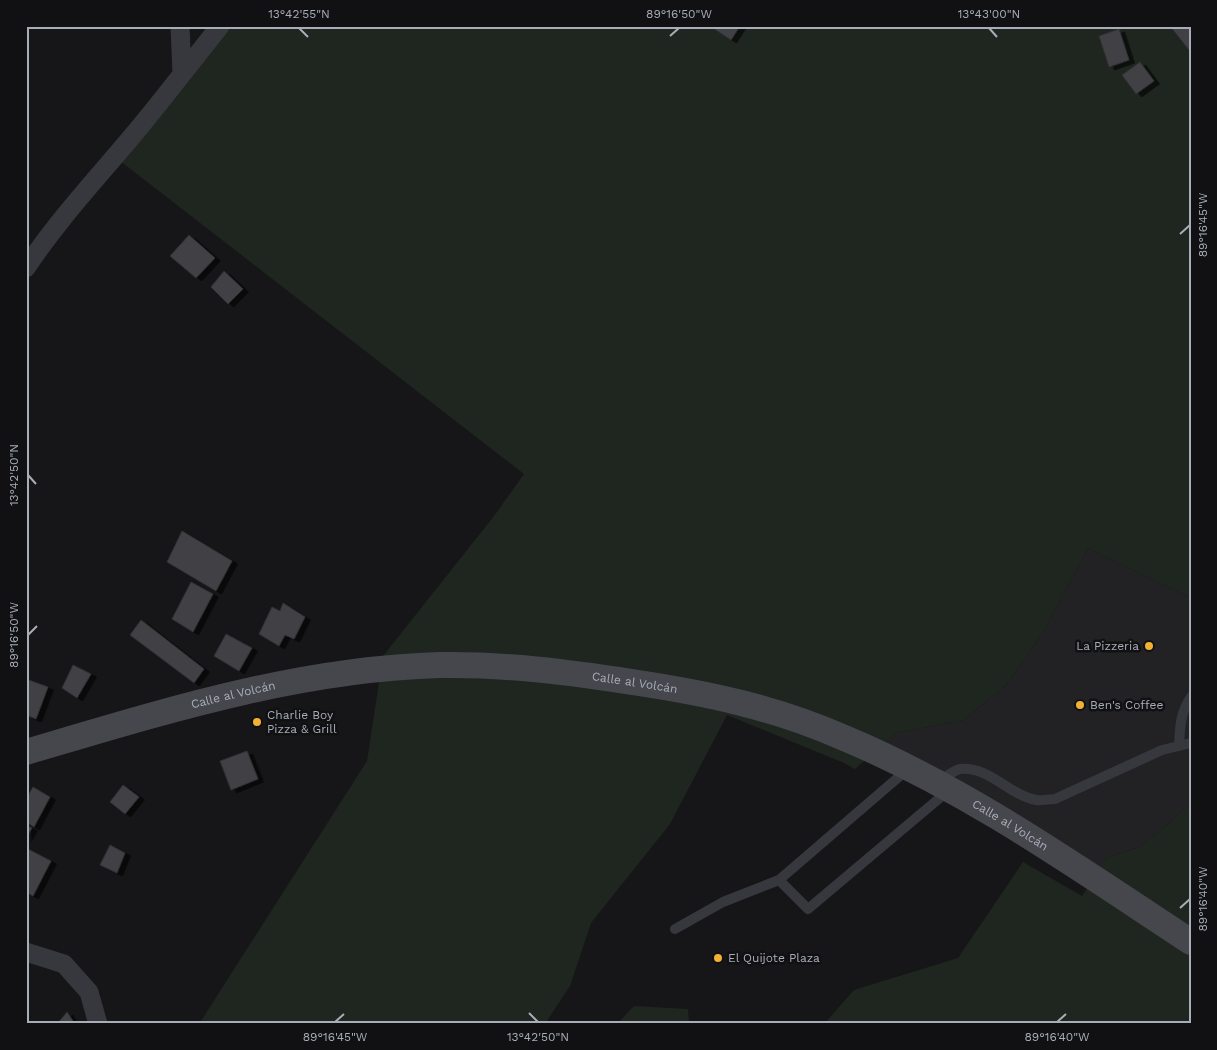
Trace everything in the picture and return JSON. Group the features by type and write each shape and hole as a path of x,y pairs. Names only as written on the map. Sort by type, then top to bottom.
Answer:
{"street":[{"path":"180,26 182,74"},
{"path":"26,268 38,250 220,26"},
{"name":"Calle al Volcán","path":"26,752 144,722 250,689 356,671 438,665 488,665 588,675 678,689 781,713 821,728 908,768 943,786 1053,852 1191,942"},
{"path":"26,952 64,964 89,992 98,1024"}],"lane":[{"path":"1179,746 1180,726 1184,707 1191,697"},
{"path":"779,880 808,909 943,786 959,769 976,770 1020,795 1037,800 1055,799 1162,750 1191,744"},
{"path":"675,929 722,902 779,880 908,768"}],"shaded area":[{"path":"208,26 1191,26 1191,598 1088,548 1042,634 1006,685 964,720 896,733 855,769 727,715 670,824 591,923 570,986 545,1024 199,1024 367,761 383,656 494,516 524,474 115,157"},
{"path":"1088,548 1191,598 1191,802 1172,821 1140,847 1106,858 1095,877 877,749 896,733 964,720 1006,685 1042,634"},
{"path":"1191,802 1191,1024 824,1024 854,990 958,958 1023,862 1082,896 1106,858 1140,847 1172,821"},
{"path":"634,1006 688,1009 689,1024 617,1024"}],"building":[{"path":"710,26 740,26 731,40"},
{"path":"1170,26 1191,26 1191,49 1189,50"},
{"path":"1119,29 1129,60 1109,67 1099,36"},
{"path":"1140,62 1154,81 1136,94 1122,75"},
{"path":"189,235 215,258 196,278 170,256"},
{"path":"224,271 243,289 228,304 211,287"},
{"path":"182,531 232,561 216,591 167,562"},
{"path":"191,582 213,594 193,632 172,619"},
{"path":"283,603 305,617 294,639 285,635 279,646 259,634 272,607 280,611"},
{"path":"141,620 204,669 194,683 130,635"},
{"path":"226,634 252,648 239,671 214,656"},
{"path":"73,665 91,674 77,698 62,688"},
{"path":"26,679 48,687 36,719 26,715"},
{"path":"247,751 258,779 231,790 220,761"},
{"path":"123,785 139,797 125,814 110,802"},
{"path":"33,787 50,797 34,827 26,822 26,799"},
{"path":"26,825 32,828 26,838"},
{"path":"110,845 125,853 117,873 100,865"},
{"path":"26,848 51,861 33,896 26,892"},
{"path":"67,1012 75,1024 57,1024"}],"place":[{"name":"La Pizzeria","path":"1149,646"},
{"name":"Ben's Coffee","path":"1080,705"},
{"name":"Charlie Boy Pizza & Grill","path":"257,722"},
{"name":"El Quijote Plaza","path":"718,958"}]}
